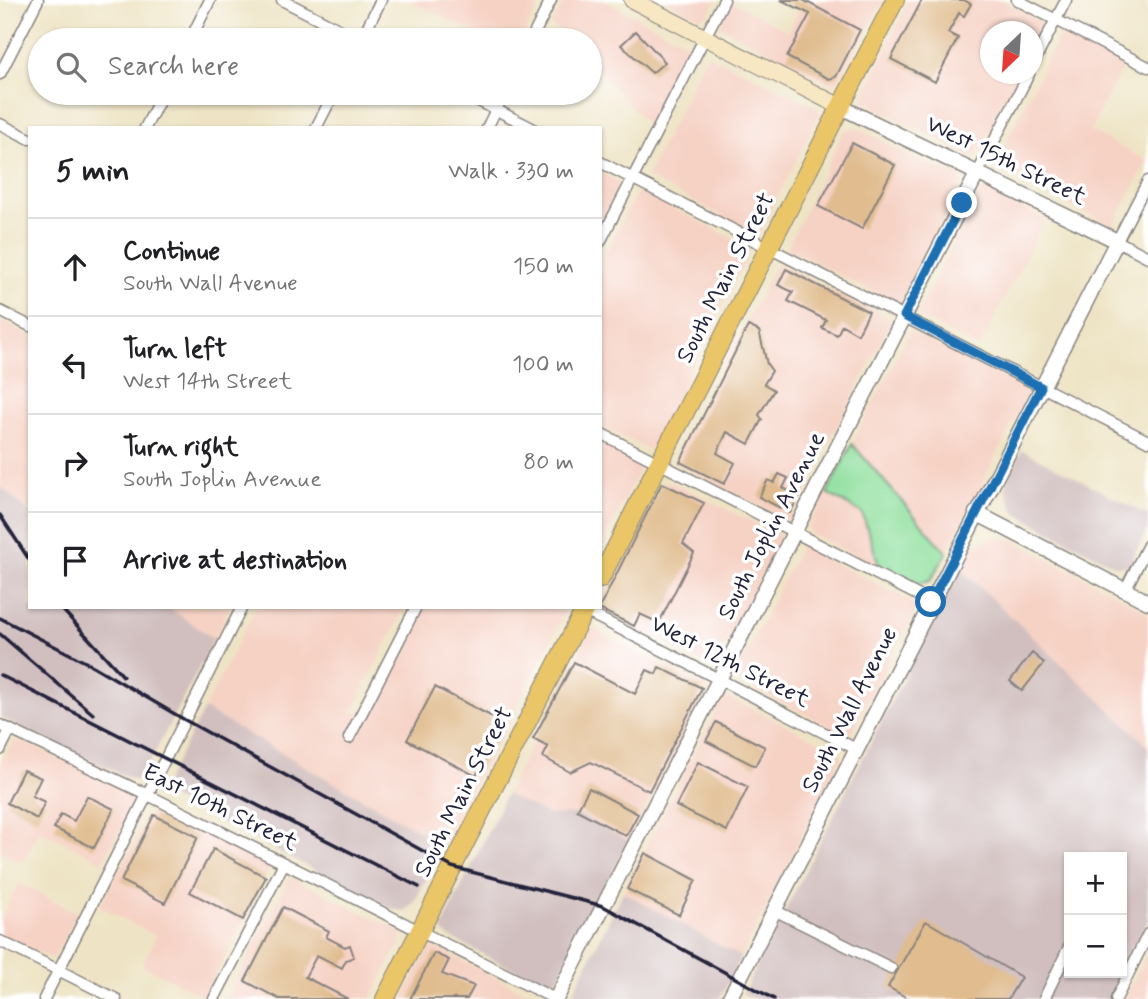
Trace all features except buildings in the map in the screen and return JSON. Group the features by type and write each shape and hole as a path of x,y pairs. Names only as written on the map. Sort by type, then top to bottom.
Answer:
{"main road":[{"path":"632,0 843,108"},
{"name":"South Main Street","path":"602,575 768,248 843,108 895,0"},
{"name":"South Main Street","path":"386,999 582,609"}],"street":[{"path":"0,74 38,0"},
{"path":"196,28 210,0"},
{"path":"282,0 337,28"},
{"path":"367,28 381,0"},
{"path":"537,28 551,0"},
{"path":"602,238 724,0"},
{"path":"1017,0 1148,67"},
{"path":"1043,45 1066,0"},
{"name":"South Joplin Avenue","path":"555,999 1024,84"},
{"path":"146,126 157,105"},
{"path":"317,126 328,105"},
{"path":"486,105 528,126"},
{"path":"488,126 498,105"},
{"name":"West 15th Street","path":"843,108 1148,257"},
{"path":"0,124 28,138"},
{"path":"602,163 1148,441"},
{"name":"South Wall Avenue","path":"729,999 1148,181"},
{"path":"0,311 28,325"},
{"path":"602,434 931,602"},
{"path":"976,513 1148,602"},
{"path":"1125,590 1148,545"},
{"path":"44,999 241,609"},
{"path":"349,738 415,609"},
{"name":"West 12th Street","path":"585,609 856,749"},
{"path":"0,750 5,727"},
{"name":"East 10th Street","path":"5,727 146,794 555,999"},
{"path":"214,999 284,863"},
{"path":"774,910 891,968"},
{"path":"1116,999 1148,934"},
{"path":"0,941 116,999"},
{"path":"1044,999 1064,957"}],"shaded area":[{"path":"409,0 542,0 527,28 465,28"},
{"path":"565,0 603,0 688,44 688,50 649,127 602,74 602,28 555,28 551,25"},
{"path":"665,0 716,0 709,14 701,18"},
{"path":"804,0 883,0 835,83 829,83 720,26 731,2 788,31"},
{"path":"909,0 1001,0 1038,21 980,21 980,84 1015,84 976,155 968,155 863,99"},
{"path":"1066,34 1124,64 1090,131 1148,161 1112,226 999,169 995,164 1035,84 1043,84 1043,68 1059,36"},
{"path":"709,55 818,108 820,113 759,234 646,177 705,58"},
{"path":"855,127 914,158 959,176 962,181 899,305 787,248 844,131"},
{"path":"602,172 620,183 602,219"},
{"path":"981,190 988,190 1045,219 979,348 919,317 918,312"},
{"path":"640,192 746,245 750,250 652,447 647,449 602,427 602,259 636,194"},
{"path":"777,263 888,318 891,323 788,521 674,462"},
{"path":"0,320 28,334 28,511 0,486"},
{"path":"910,331 1029,391 947,553 852,444"},
{"path":"602,443 641,465 602,545"},
{"path":"1022,450 1148,515 1148,528 1128,566 1116,566 1015,513 1006,490 1009,476"},
{"path":"667,480 781,536 714,669 601,611"},
{"path":"0,486 28,511 28,609 171,609 214,639 141,779 133,780 0,717"},
{"path":"827,493 862,513 880,568 810,533 808,528"},
{"path":"991,538 1005,538 1019,543 1148,612 1148,746 960,568 972,549"},
{"path":"800,546 918,605 850,737 734,679"},
{"path":"960,568 1148,746 1148,921 1127,963 1127,852 1064,852 1064,978 1120,978 1109,999 754,999 743,993"},
{"path":"171,609 229,609 214,639"},
{"path":"255,609 404,609 352,712 368,720 423,609 560,609 565,613 444,845 204,709"},
{"path":"592,628 706,686 629,841 577,814 548,815 506,794"},
{"path":"724,695 839,751 842,756 741,957 623,892"},
{"path":"204,709 444,845 412,906 403,911 392,909 170,797 164,785"},
{"path":"14,741 23,741 131,793 134,803 103,862 40,830 23,862 0,851 0,762"},
{"path":"506,794 548,815 577,814 629,841 553,986 548,987 449,937 441,930"},
{"path":"156,809 267,864 270,868 205,997 142,965 156,936 99,907 150,813"},
{"path":"290,877 402,932 401,941 371,999 226,999"},
{"path":"19,883 78,913 53,959 0,935 0,920"},
{"path":"623,892 741,957 719,999 571,997"},
{"path":"435,947 539,999 403,999 429,949"},
{"path":"1148,951 1148,999 1124,999"}],"green space":[{"path":"852,444 947,553 930,581 915,584 880,568 862,513 827,493"}],"railway":[{"path":"0,515 28,558"},
{"path":"62,609 123,676"},
{"path":"0,618 93,666 185,720 452,867 603,906 774,999"},
{"path":"0,634 93,714"},
{"path":"0,675 419,887"}],"route":[{"path":"931,602 1041,387 904,316 962,203"}]}
